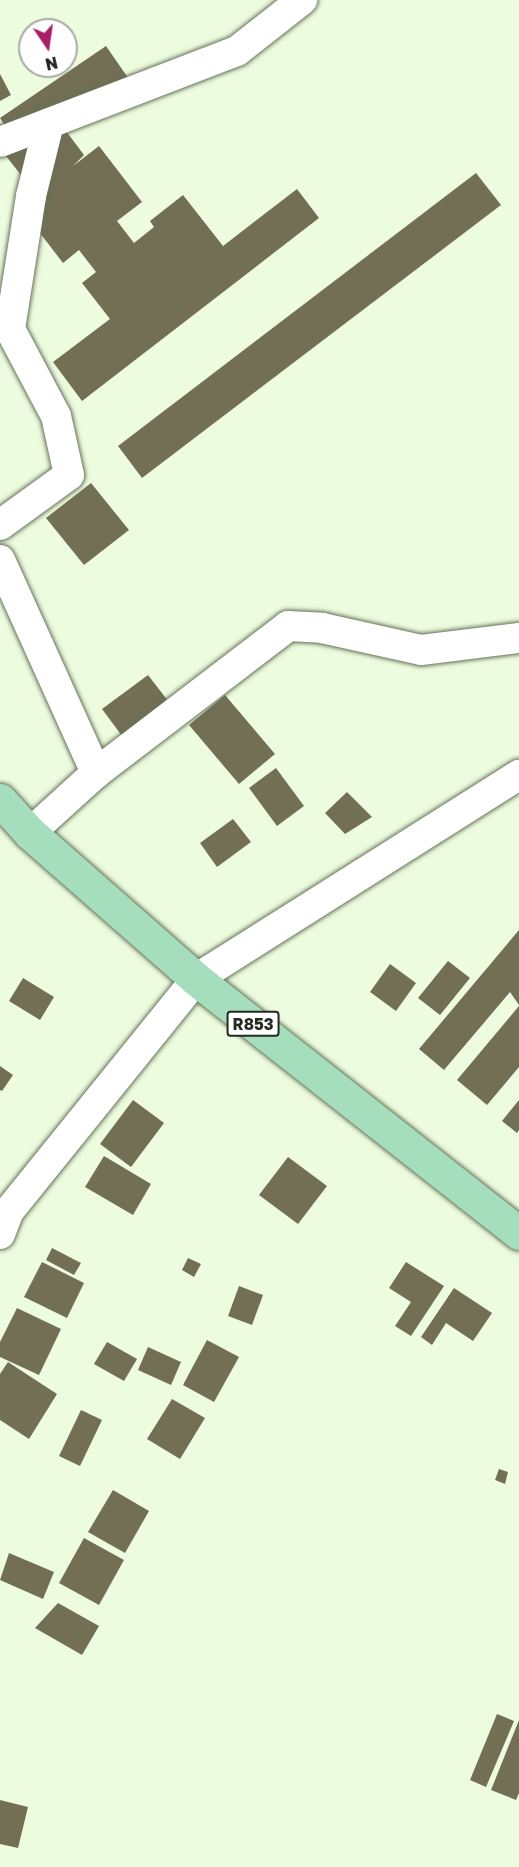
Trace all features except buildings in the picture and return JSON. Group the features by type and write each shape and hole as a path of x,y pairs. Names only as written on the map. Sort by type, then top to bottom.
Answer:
{"main road":[{"name":"R853","path":"0,800 30,833 196,979 519,1233"}],"street":[{"path":"0,142 237,51 303,0"},
{"path":"0,525 69,475 56,416 10,329 31,196 49,123"},
{"path":"0,560 96,773"},
{"path":"30,833 96,773 288,626 322,628 422,650 519,638"},
{"path":"3,1218 196,979 519,775"}]}
